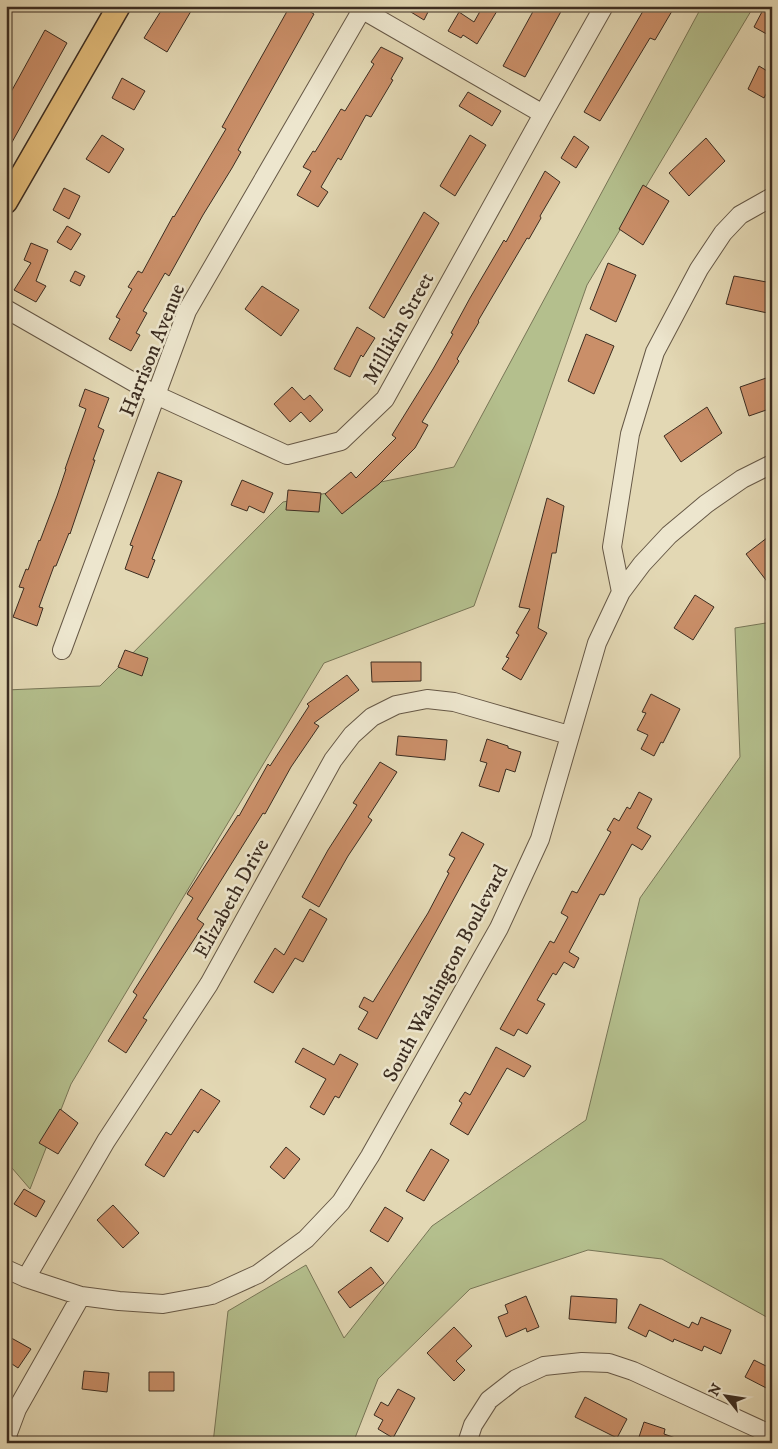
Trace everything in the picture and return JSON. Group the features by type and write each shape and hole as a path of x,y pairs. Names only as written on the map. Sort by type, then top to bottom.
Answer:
{"main road":[{"path":"6,202 119,6"}],"street":[{"name":"Millikin Street","path":"6,309 156,395 288,455 342,441 385,399 604,6"},
{"path":"361,7 543,114"},
{"name":"Harrison Avenue","path":"62,650 187,311 361,7"},
{"path":"621,592 612,548 630,434 655,352 699,268 724,233 740,215 772,196"},
{"name":"South Washington Boulevard","path":"6,1269 26,1278 81,1296 163,1304 212,1295 258,1274 306,1239 341,1202 370,1156 499,928 540,839 597,643 621,592 642,564 669,535 706,504 742,479 772,464"},
{"name":"Elizabeth Drive","path":"26,1278 106,1141 210,984 333,760 352,735 372,717 396,705 427,699 454,702 569,734"},
{"path":"7,1443 8,1433 17,1409 81,1296"},
{"path":"467,1443 473,1425 490,1400 516,1379 544,1366 582,1362 609,1363 633,1372 772,1435"}],"green space":[{"path":"702,6 754,6 587,285 474,606 324,663 71,1084 30,1189 6,1161 6,690 100,686 283,502 454,467"},
{"path":"772,622 772,1320 662,1259 588,1250 470,1289 378,1379 353,1443 213,1443 228,1311 306,1265 344,1338 432,1226 586,1120 640,898 740,757 735,628"}],"building":[{"path":"164,6 194,6 167,52 144,38"},
{"path":"290,6 300,6 314,14 238,150 241,152 232,168 169,276 165,273 143,311 147,313 136,333 140,335 131,351 109,339 120,319 116,317 132,289 128,287 138,271 142,273 173,216 226,129 222,127"},
{"path":"401,6 431,6 424,20"},
{"path":"483,6 488,6 497,11 477,44 463,35 461,38 448,31 459,12 474,22"},
{"path":"536,6 564,6 525,77 503,66"},
{"path":"646,6 675,6 655,40 650,38 600,121 584,112"},
{"path":"765,6 772,6 772,37 754,27"},
{"path":"45,30 67,43 6,153 6,101"},
{"path":"381,47 403,58 391,79 393,80 371,117 366,115 341,160 338,158 321,187 328,192 318,207 297,195 311,171 303,167 313,151 315,152 341,109 345,111 374,64 371,62"},
{"path":"759,66 772,74 772,83 764,98 748,89"},
{"path":"122,78 145,91 134,110 112,98"},
{"path":"468,92 501,111 492,126 459,106"},
{"path":"102,135 124,149 109,173 86,159"},
{"path":"470,135 486,145 455,196 440,186"},
{"path":"574,136 589,147 576,168 561,158"},
{"path":"706,138 725,161 689,196 669,173"},
{"path":"545,171 560,182 529,239 527,238 478,321 457,359 459,361 422,422 428,425 415,448 379,484 342,514 325,494 351,472 356,478 396,438 392,435 433,369 453,334 451,333 470,298 504,240 506,242"},
{"path":"643,185 669,201 643,245 619,229"},
{"path":"64,188 80,196 69,219 53,210"},
{"path":"424,212 439,223 384,318 369,308"},
{"path":"67,226 81,234 71,250 57,242"},
{"path":"31,243 48,250 36,281 46,286 36,302 14,290 31,263 24,260"},
{"path":"608,263 636,275 616,322 590,309"},
{"path":"75,271 85,276 80,286 70,281"},
{"path":"734,276 772,283 772,314 726,304"},
{"path":"262,286 299,310 281,336 245,309"},
{"path":"357,327 375,338 363,357 361,355 350,377 334,369"},
{"path":"586,334 614,346 594,394 568,381"},
{"path":"772,376 772,408 749,416 740,387"},
{"path":"292,387 304,400 310,395 323,410 310,422 301,412 290,422 274,404"},
{"path":"85,389 109,398 98,427 104,430 70,534 56,566 54,566 39,607 43,608 37,626 13,617 24,588 19,587 26,569 28,570 57,496 86,409 79,406"},
{"path":"707,407 722,433 681,462 664,436"},
{"path":"158,472 182,481 152,559 155,560 148,578 125,569 133,546 130,545"},
{"path":"242,480 273,493 264,513 249,506 247,511 231,505"},
{"path":"288,490 321,493 319,512 286,510"},
{"path":"547,498 564,506 556,553 552,553 538,628 547,633 521,680 502,669 509,658 506,657 519,635 516,633 530,609 519,607"},
{"path":"772,534 772,588 746,554"},
{"path":"695,595 714,607 693,640 674,628"},
{"path":"125,650 148,658 142,676 118,667"},
{"path":"371,662 421,662 421,681 372,682"},
{"path":"347,675 359,690 314,723 319,726 291,767 265,814 263,813 197,919 204,924 143,1018 147,1020 126,1053 108,1041 137,995 133,992 193,898 187,894 239,816 268,764 270,766 309,706 307,704"},
{"path":"651,694 680,709 663,743 661,742 654,756 641,749 648,735 637,730 646,713 642,712"},
{"path":"398,736 447,740 445,760 396,755"},
{"path":"487,739 521,752 515,772 506,769 499,792 479,786 487,763 480,761"},
{"path":"380,762 397,772 368,817 372,820 348,856 319,907 302,897 328,850 357,805 353,803"},
{"path":"639,792 652,799 637,828 651,836 642,850 632,844 604,895 600,894 569,952 579,958 574,968 564,962 556,975 553,973 537,1000 545,1004 527,1034 518,1029 514,1036 500,1029 550,941 554,943 568,917 561,913 572,891 577,893 611,832 607,830 614,818 619,821 627,807 630,809"},
{"path":"462,832 484,844 377,1039 358,1029 368,1012 359,1007 364,997 373,1002 428,913 449,873 447,872 455,858 449,855"},
{"path":"310,909 327,919 303,962 295,958 273,993 254,982 275,948 284,955"},
{"path":"496,1047 531,1066 524,1077 507,1068 468,1135 450,1124 462,1103 459,1101 465,1092 470,1095"},
{"path":"303,1048 334,1065 340,1054 358,1064 339,1098 335,1096 324,1115 310,1107 326,1079 295,1062"},
{"path":"201,1089 220,1101 198,1133 194,1130 164,1177 145,1165 166,1132 171,1135"},
{"path":"60,1109 78,1123 58,1154 39,1143"},
{"path":"286,1147 300,1159 284,1179 270,1167"},
{"path":"431,1149 449,1160 424,1201 406,1191"},
{"path":"24,1189 45,1201 36,1217 14,1204"},
{"path":"113,1205 139,1233 123,1248 97,1220"},
{"path":"385,1207 403,1218 388,1242 370,1231"},
{"path":"371,1267 384,1283 350,1308 338,1292"},
{"path":"526,1296 539,1327 527,1332 526,1328 506,1337 498,1317 508,1313 505,1305"},
{"path":"571,1296 617,1299 616,1323 569,1319"},
{"path":"640,1304 689,1328 692,1322 698,1325 701,1317 731,1330 721,1354 704,1346 702,1351 674,1339 673,1342 649,1330 646,1337 628,1328"},
{"path":"454,1327 472,1346 456,1361 465,1370 454,1381 427,1353"},
{"path":"6,1335 31,1349 18,1368 6,1360"},
{"path":"754,1360 772,1369 772,1391 745,1377"},
{"path":"84,1371 109,1373 107,1392 82,1389"},
{"path":"149,1372 174,1372 174,1391 149,1391"},
{"path":"398,1389 415,1398 393,1438 378,1429 383,1420 374,1415 381,1402 388,1406"},
{"path":"585,1397 627,1419 617,1438 575,1417"},
{"path":"644,1422 665,1429 664,1434 684,1441 683,1443 637,1443"}]}
